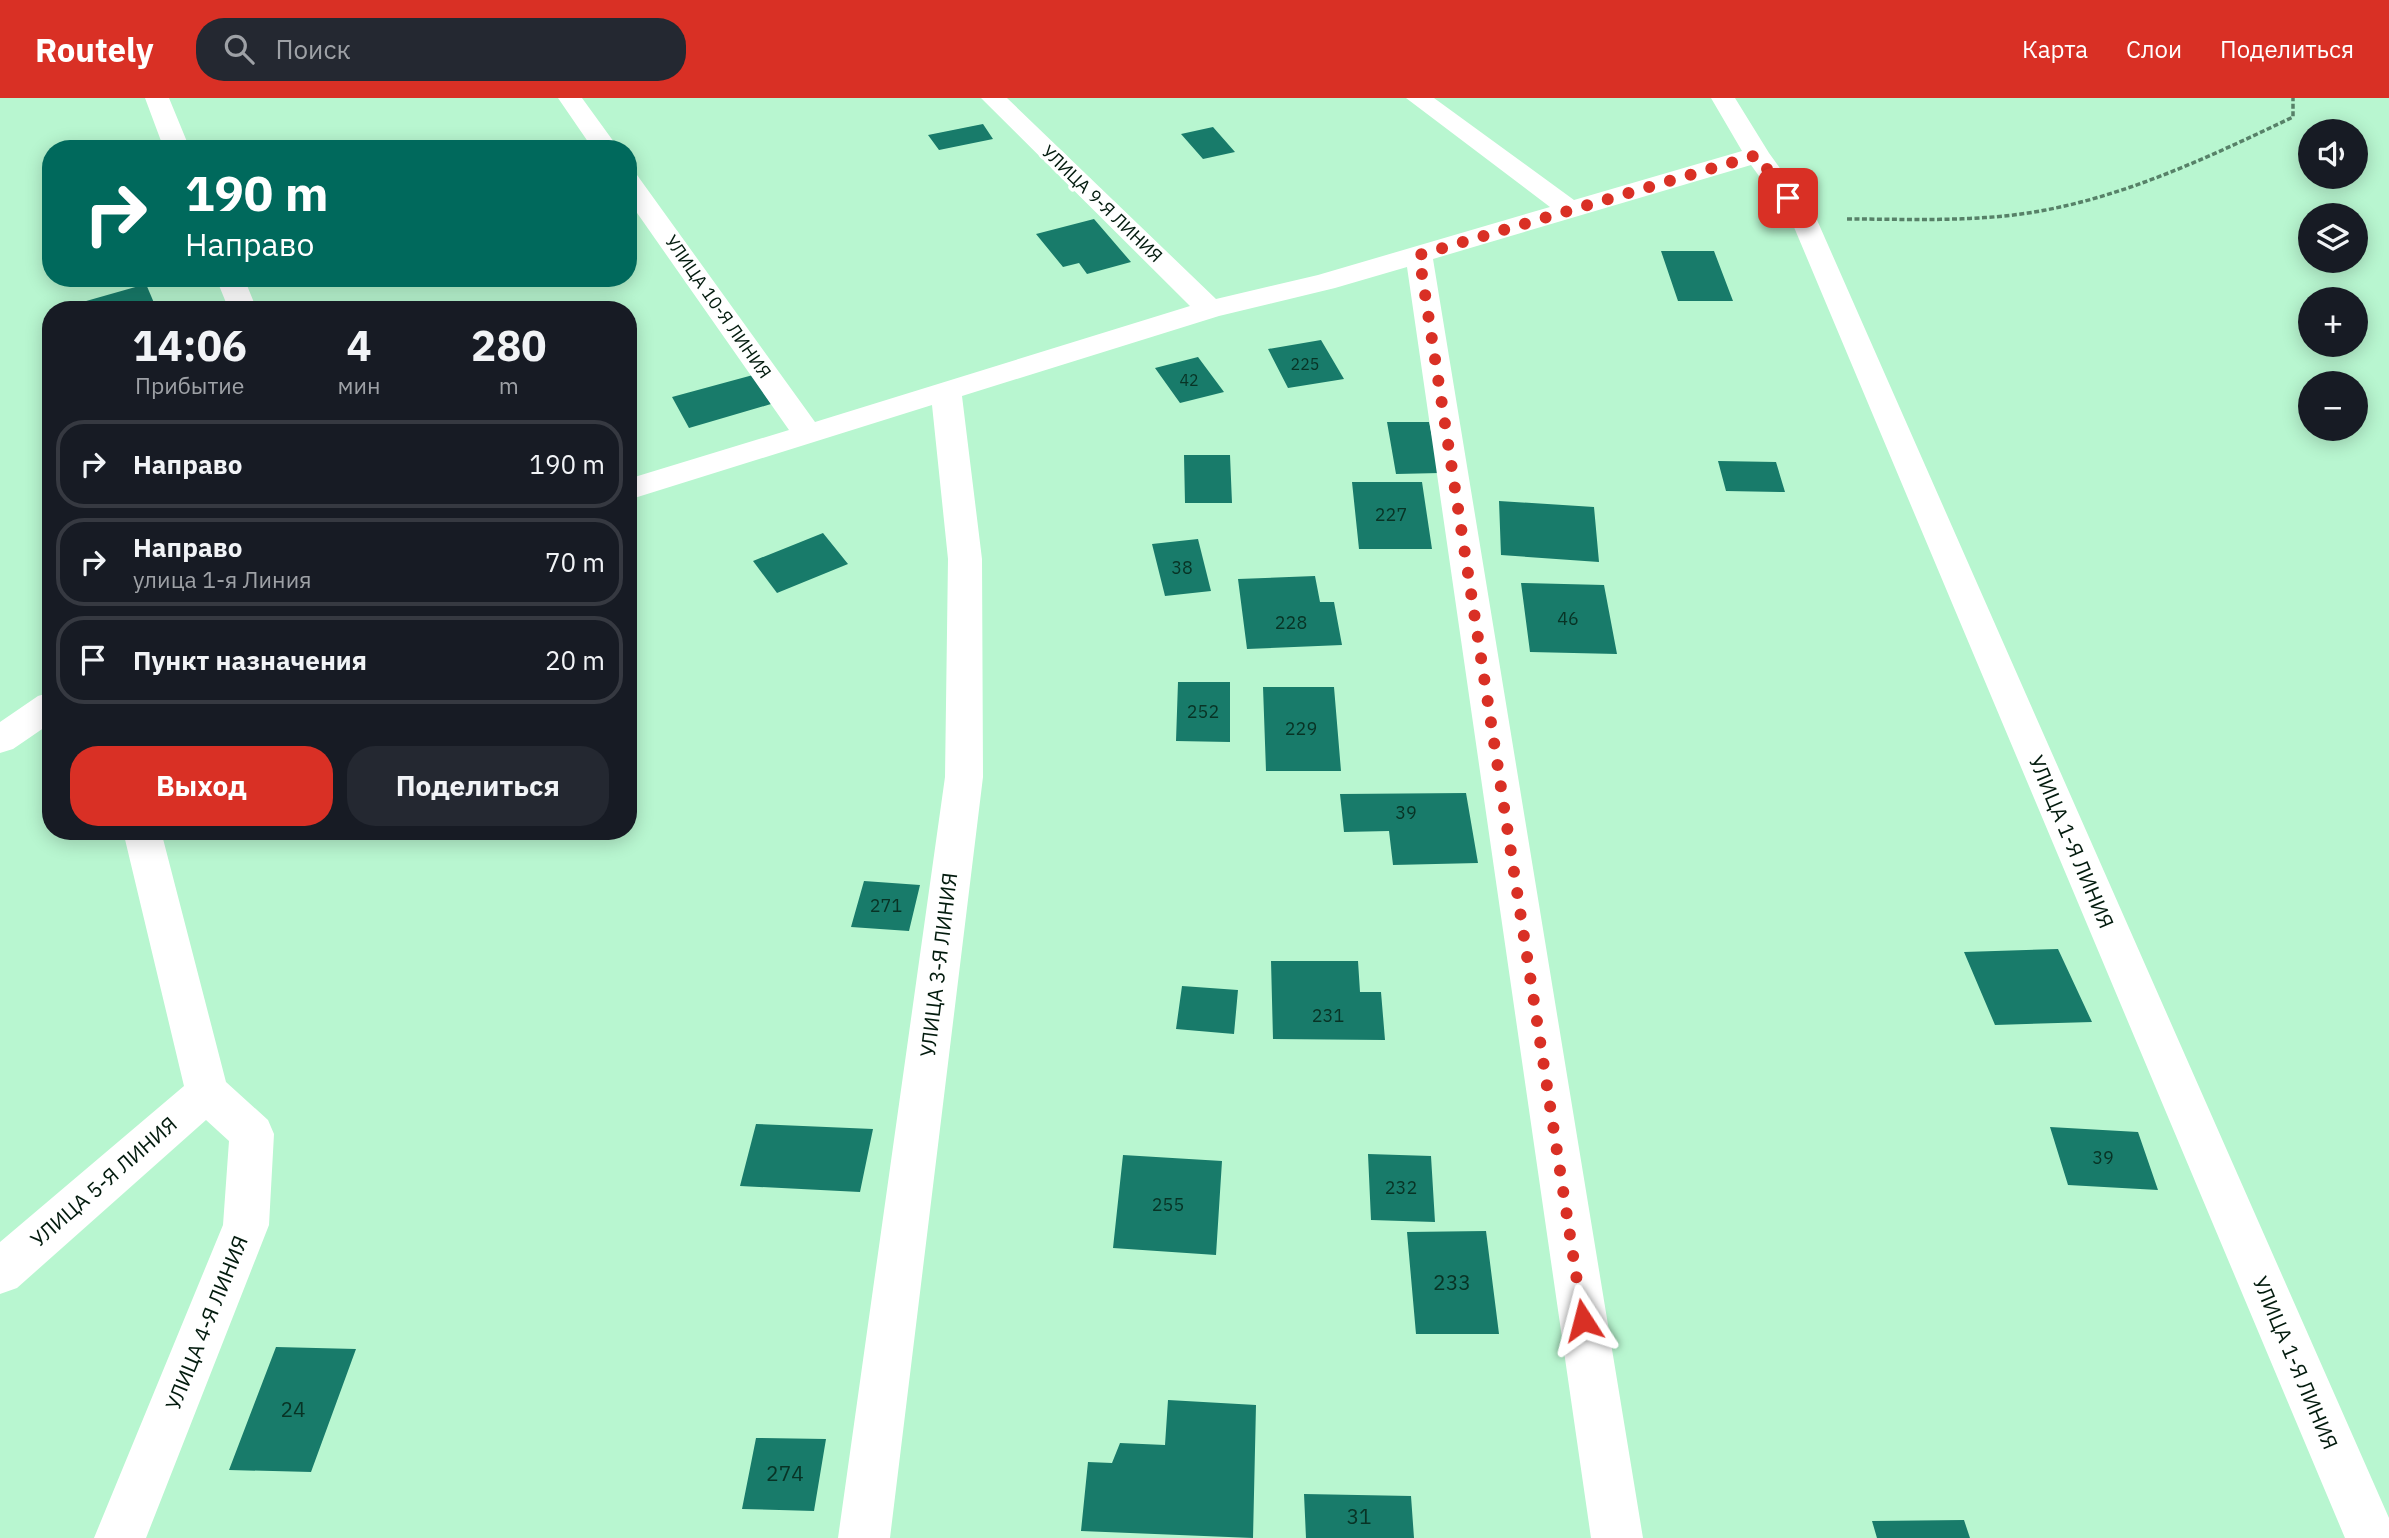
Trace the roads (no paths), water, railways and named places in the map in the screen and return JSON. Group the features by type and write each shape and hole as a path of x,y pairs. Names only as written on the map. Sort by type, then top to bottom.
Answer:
{"street":[{"path":"157,98 173,140"},
{"path":"570,98 600,140"},
{"name":"УЛИЦА 9-Я ЛИНИЯ","path":"993,98 1210,309"},
{"path":"1418,98 1569,209"},
{"name":"УЛИЦА 1-Я ЛИНИЯ","path":"1723,98 1757,155 1804,220 2371,1538"},
{"path":"637,487 1210,309 1325,282 1757,155"},
{"name":"УЛИЦА 10-Я ЛИНИЯ","path":"637,194 807,433"},
{"path":"1419,255 1617,1538"},
{"name":"УЛИЦА 3-Я ЛИНИЯ","path":"864,1538 964,778 965,559 946,390"},
{"path":"0,740 42,711"},
{"path":"144,840 207,1092"},
{"name":"УЛИЦА 5-Я ЛИНИЯ","path":"0,1272 207,1092"},
{"name":"УЛИЦА 4-Я ЛИНИЯ","path":"120,1538 246,1225 252,1134 207,1092"}]}
